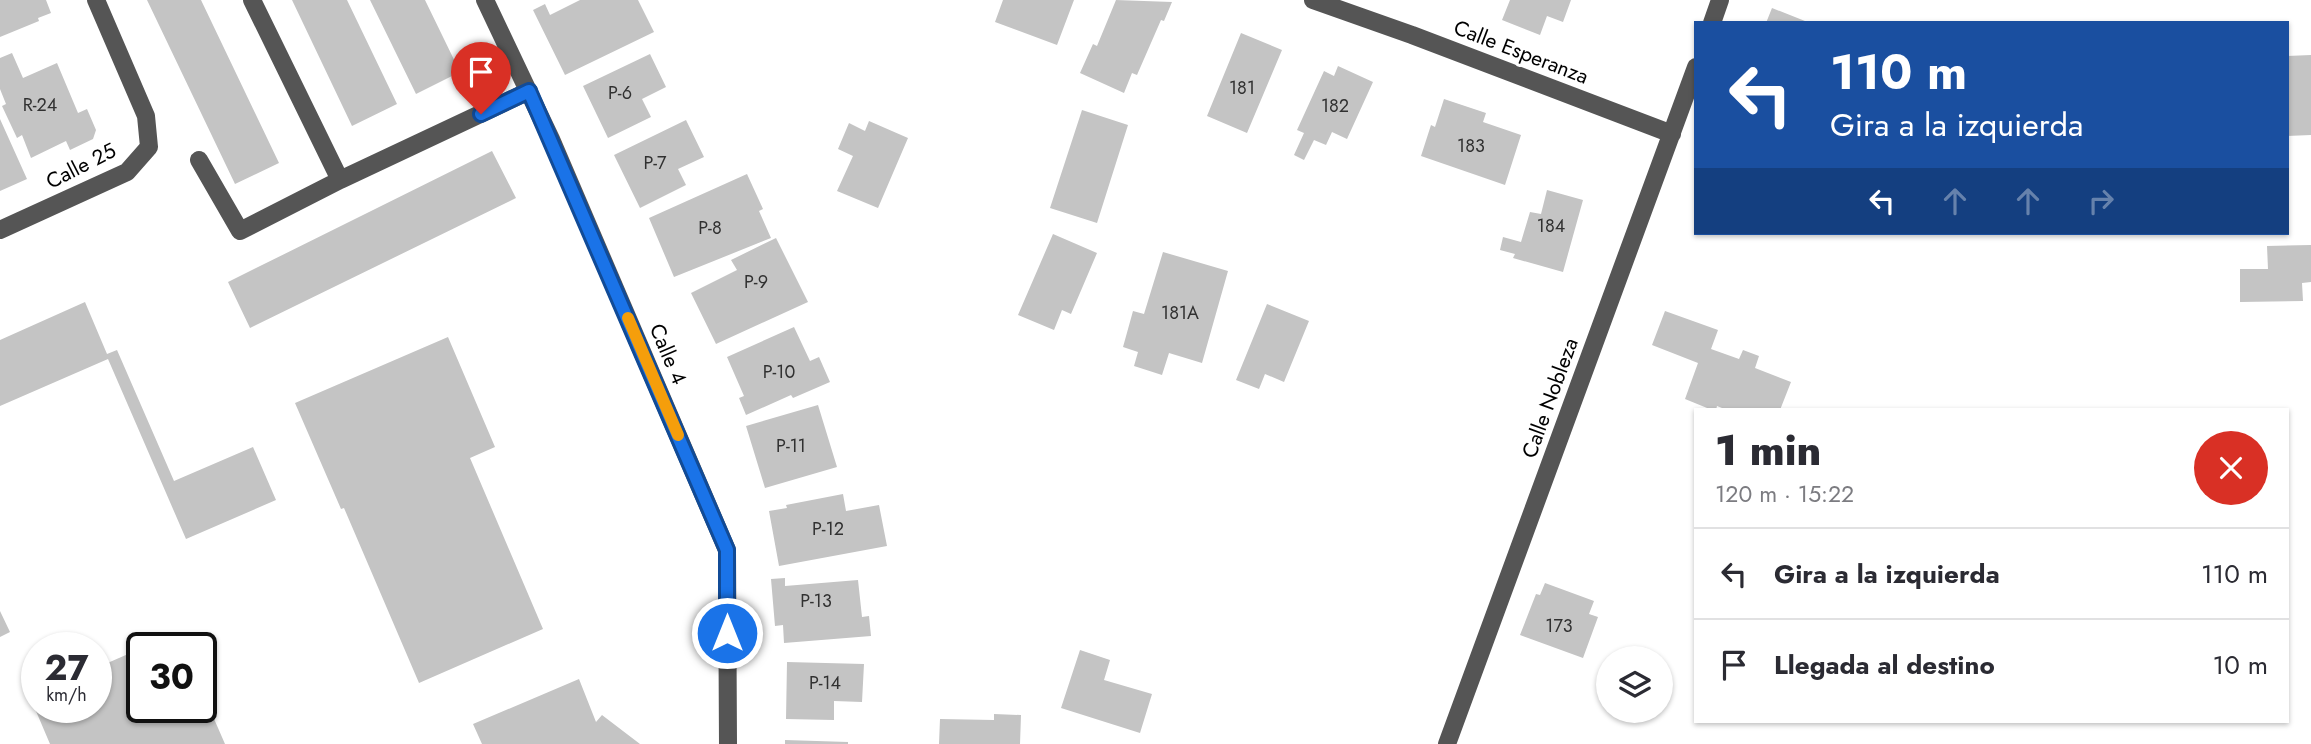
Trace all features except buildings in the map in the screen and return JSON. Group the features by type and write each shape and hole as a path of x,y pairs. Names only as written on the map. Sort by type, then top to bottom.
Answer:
{"street":[{"name":"Calle 25","path":"0,230 127,172 149,147 146,116 96,0"},
{"path":"252,0 340,180"},
{"name":"Calle 4","path":"485,0 529,91 727,550 728,744"},
{"name":"Calle Esperanza","path":"1313,0 1672,134"},
{"path":"1713,21 1720,0"},
{"name":"Calle Nobleza","path":"1447,744 1694,73"},
{"path":"199,160 240,231 340,180 529,91"}],"slow traffic":[{"path":"628,318 678,435"}],"route":[{"path":"481,114 529,91 727,550 727,633"}]}
